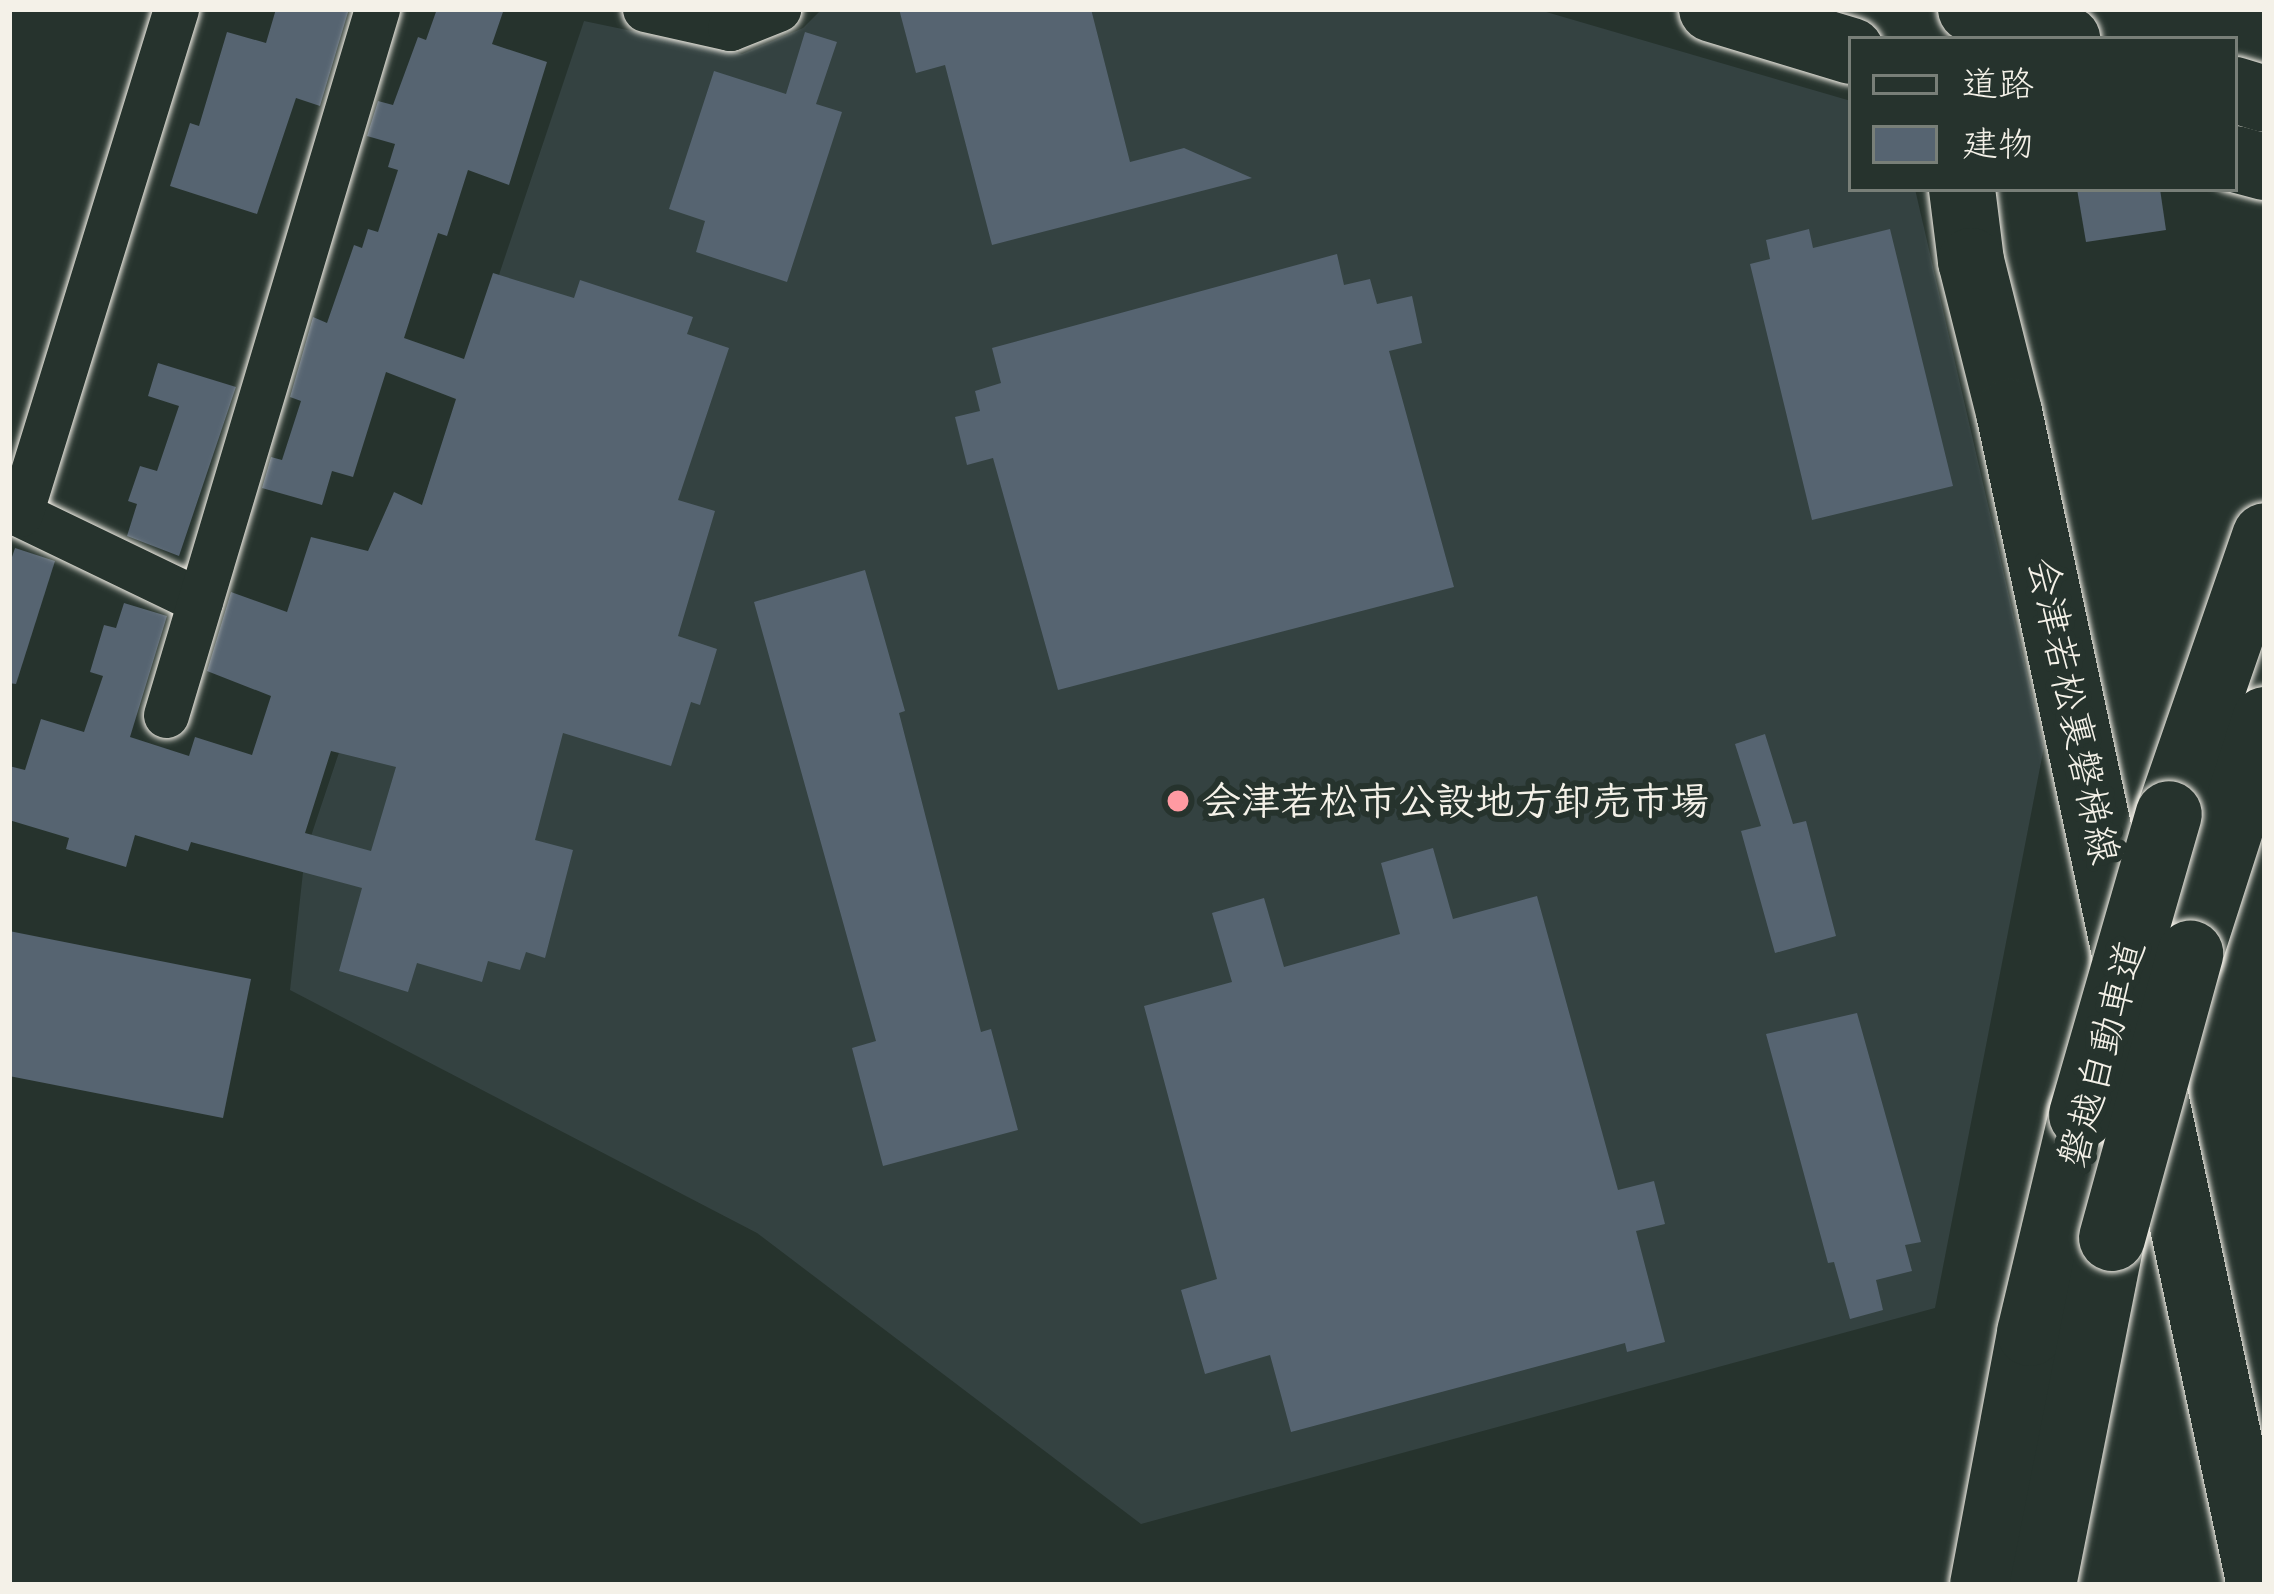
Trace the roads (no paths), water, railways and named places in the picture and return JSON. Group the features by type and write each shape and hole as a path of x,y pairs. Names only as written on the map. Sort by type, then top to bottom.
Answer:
{"main road":[{"path":"1712,9 1848,50"},
{"path":"1972,9 2058,36"},
{"name":"会津若松裏磐梯線","path":"1962,192 1971,261 2009,412 2260,1585"},
{"name":"磐越自動車道","path":"1983,1585 2030,1333 2082,1115 2169,814 2265,536"},
{"name":"磐越自動車道","path":"2043,1585 2112,1238 2190,954 2265,720"}],"street":[{"path":"176,9 14,512 200,601"},
{"path":"166,715 377,9"},
{"path":"645,9 730,28 778,9"}],"place":[{"name":"会津若松市公設地方卸売市場","path":"1178,801"}]}
